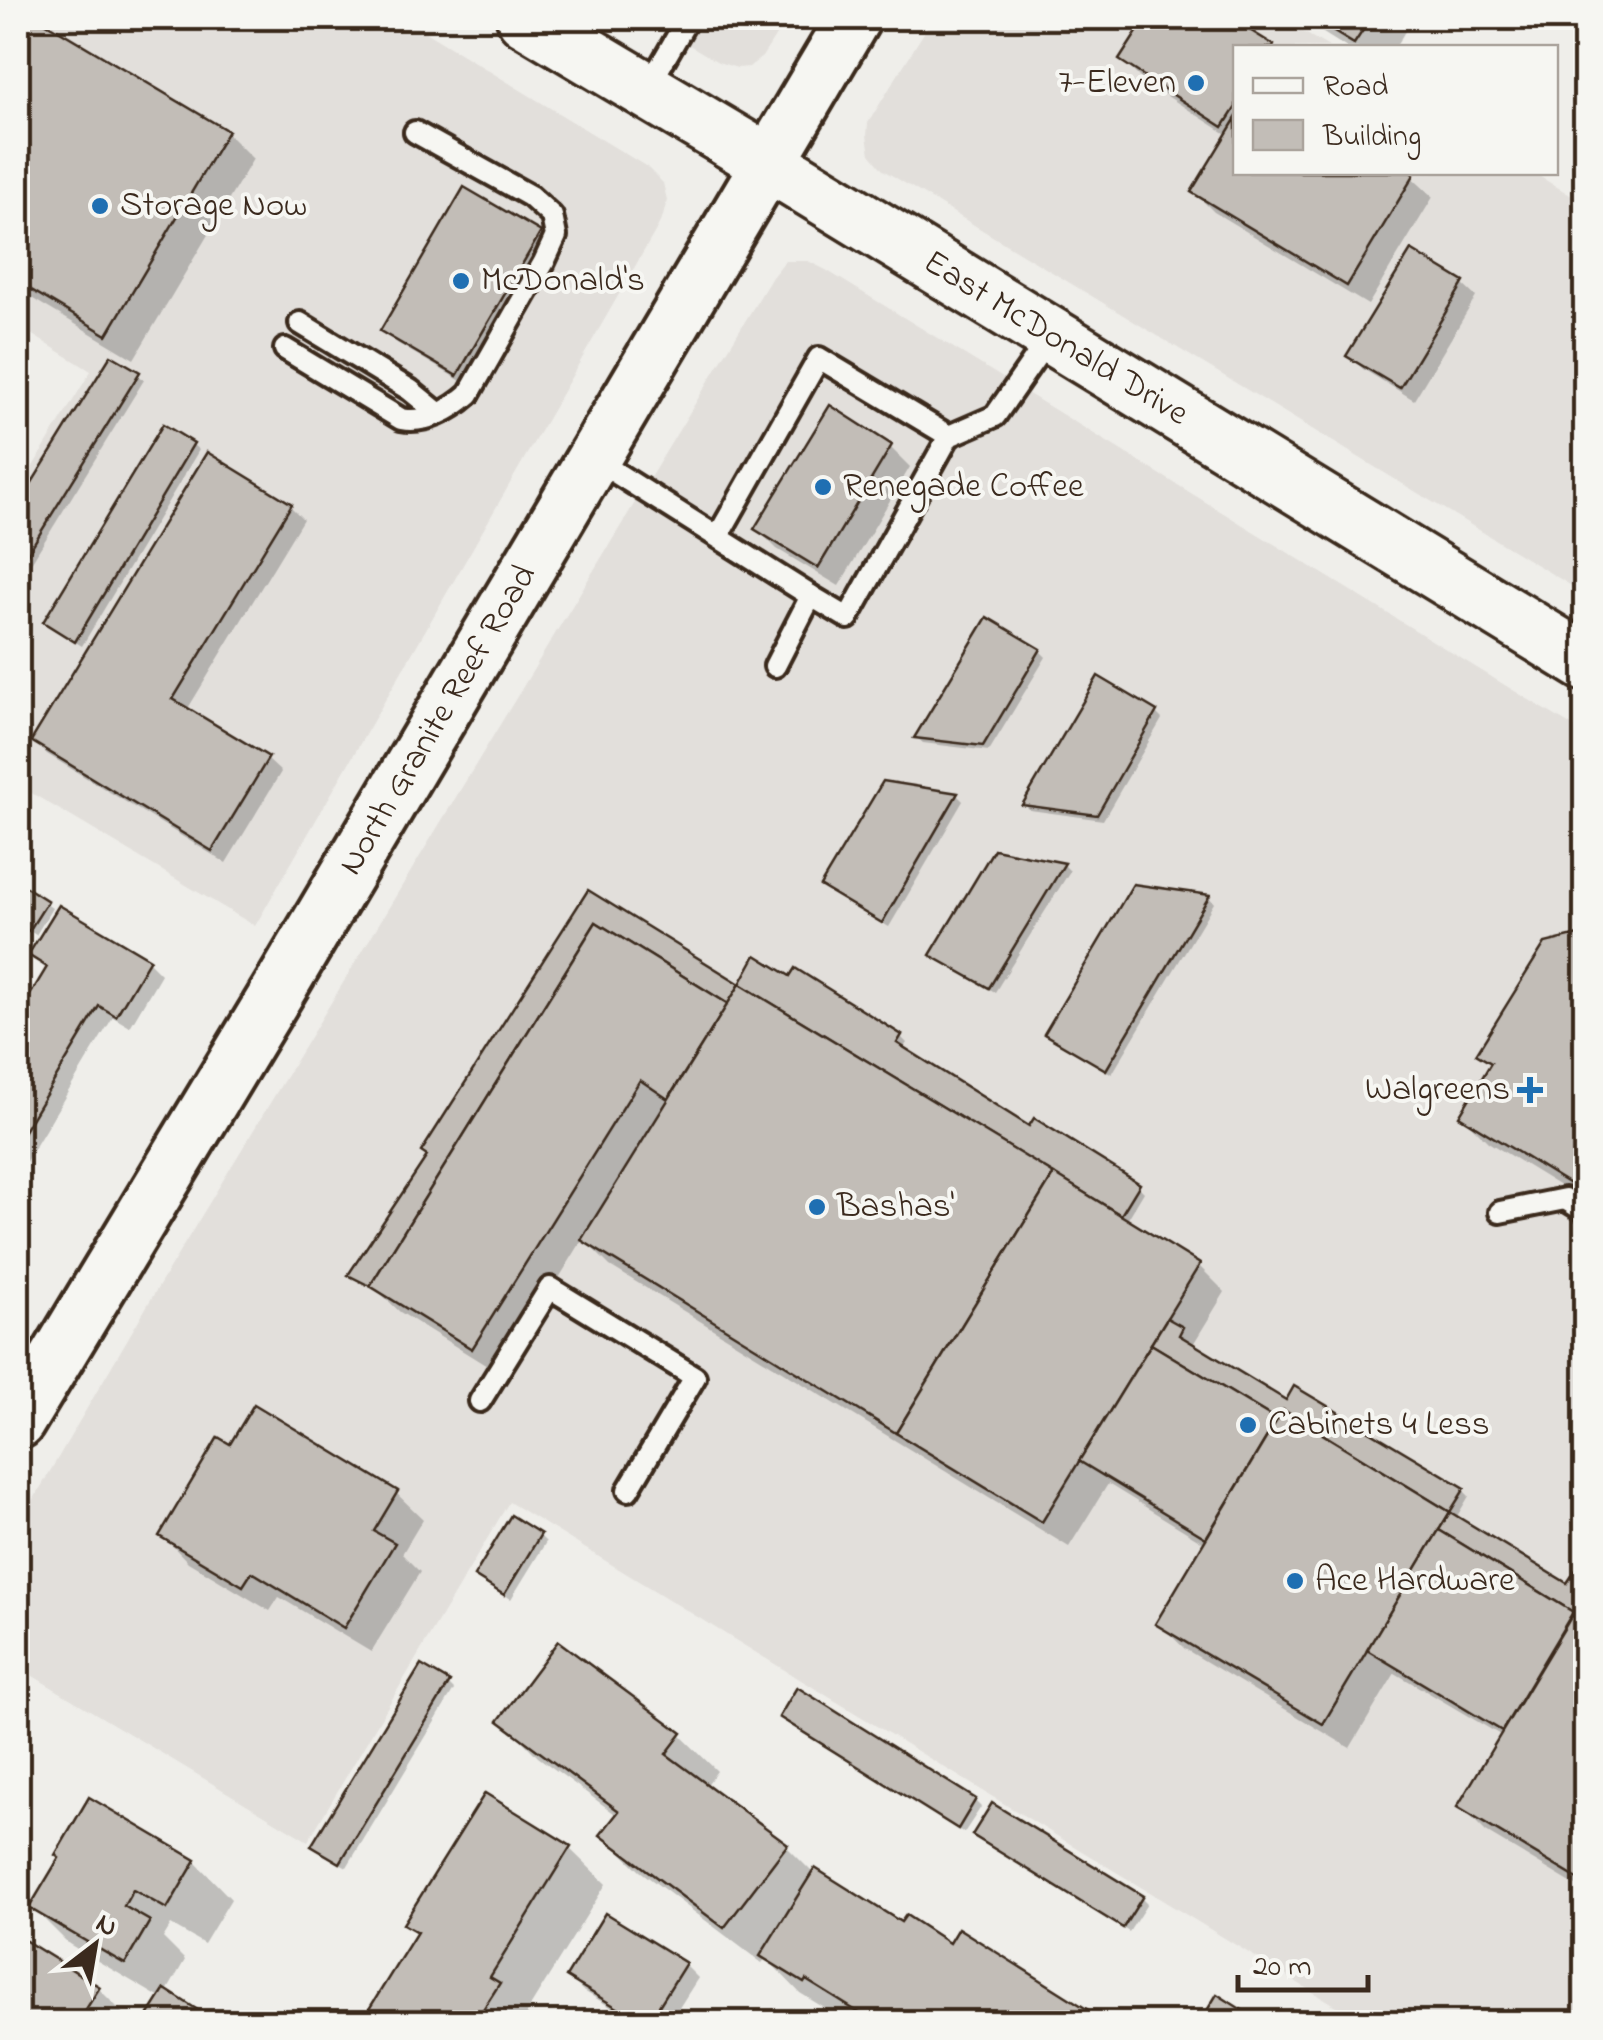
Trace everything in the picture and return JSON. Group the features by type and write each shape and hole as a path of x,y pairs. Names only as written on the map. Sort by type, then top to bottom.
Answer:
{"main road":[{"name":"East McDonald Drive","path":"525,18 1586,662"}],"street":[{"name":"North Granite Reef Road","path":"18,1422 854,18"}],"lane":[{"path":"647,90 688,18"},
{"path":"285,349 401,419 413,421 438,414 470,394 556,236 552,216 530,196 414,132"},
{"path":"300,323 410,390 438,414"},
{"path":"592,458 848,618 948,436 995,416 1050,336"},
{"path":"718,536 818,358 948,436"},
{"path":"774,666 811,596"},
{"path":"1500,1212 1565,1200 1586,1212"},
{"path":"480,1401 550,1288 695,1377 628,1490"}],"shaded area":[{"path":"18,18 402,18 647,167 663,183 667,200 656,230 255,926 18,785 18,491 91,371 18,326"},
{"path":"644,18 787,18 762,57 749,67 737,68 718,62"},
{"path":"933,18 1279,18 1326,45 1233,45 1233,175 1537,175 1585,204 1585,594 883,170 870,154 868,123"},
{"path":"785,261 808,261 826,270 1585,734 1585,2022 1362,2022 509,1502 308,1841 18,1667 18,1526 154,1294"}],"building":[{"name":"Storage Now","path":"18,18 38,18 228,131 107,335 18,282"},
{"name":"7-Eleven","path":"1146,18 1230,18 1274,45 1233,45 1233,112 1223,127 1119,60"},
{"path":"1311,18 1371,18 1354,44"},
{"path":"1233,123 1233,175 1414,175 1347,286 1191,192"},
{"name":"McDonald's","path":"464,187 541,232 457,376 380,331"},
{"path":"1411,250 1464,282 1400,388 1346,356"},
{"path":"111,355 140,372 18,569 18,505"},
{"name":"Renegade Coffee","path":"830,405 892,445 818,568 754,529"},
{"path":"163,424 194,443 75,642 43,622"},
{"path":"207,452 292,504 173,699 269,757 212,851 31,741"},
{"path":"987,617 1041,649 983,746 914,738"},
{"path":"1098,676 1157,711 1097,815 1022,805"},
{"path":"883,781 958,793 882,923 820,886"},
{"path":"994,849 1065,863 989,988 930,955"},
{"path":"18,882 48,901 29,931 18,924"},
{"path":"1133,884 1210,895 1106,1070 1044,1034"},
{"path":"588,890 740,984 728,1004 596,922 370,1286 348,1275 427,1156 421,1152"},
{"path":"59,905 150,959 116,1016 99,1006 18,1141 18,1015 47,967 28,955"},
{"path":"596,922 728,1004 668,1099 640,1080 472,1349 370,1286"},
{"name":"Walgreens","path":"1586,936 1586,1194 1459,1116 1491,1063 1476,1054 1545,943"},
{"path":"756,955 790,976 795,968 902,1035 897,1043 1029,1126 1034,1118 1140,1184 1121,1215 740,984"},
{"name":"Bashas'","path":"740,984 1054,1174 896,1433 581,1240"},
{"path":"1054,1174 1200,1264 1042,1522 896,1433"},
{"path":"1167,1318 1183,1327 1179,1335 1286,1400 1294,1386 1465,1488 1450,1512 1283,1410 1277,1420 1151,1344"},
{"path":"1151,1344 1277,1420 1206,1538 1079,1461"},
{"path":"254,1404 398,1491 374,1531 395,1543 344,1628 252,1572 243,1586 159,1536 218,1437 230,1444"},
{"name":"Ace Hardware","path":"1283,1410 1450,1512 1323,1724 1155,1624"},
{"path":"1450,1512 1567,1583 1583,1559 1586,1561 1586,1592 1573,1612 1439,1530"},
{"path":"511,1515 541,1534 504,1595 474,1576"},
{"path":"1439,1530 1573,1612 1502,1731 1367,1650"},
{"path":"1586,1592 1586,1884 1457,1807"},
{"path":"558,1641 682,1733 666,1754 788,1844 724,1928 600,1835 619,1811 498,1721"},
{"path":"421,1665 450,1682 340,1863 311,1846"},
{"path":"797,1687 976,1799 958,1829 779,1717"},
{"path":"485,1793 571,1846 490,1977 500,1983 475,2022 361,2022 417,1932 403,1924"},
{"path":"89,1797 196,1860 167,1909 133,1890 124,1906 150,1921 125,1964 29,1908"},
{"path":"992,1803 1143,1896 1123,1928 972,1835"},
{"path":"815,1868 901,1922 906,1915 949,1943 958,1928 1090,2011 1082,2022 910,2022 903,2018 900,2022 874,2022 760,1956"},
{"path":"605,1913 686,1963 649,2022 641,2022 566,1977"},
{"path":"18,1936 100,1987 78,2022 56,2015 52,2022 18,2022"},
{"path":"165,1989 212,2019 210,2022 144,2022"},
{"path":"1217,1994 1247,2013 1241,2022 1200,2022"}],"place":[{"name":"7-Eleven","path":"1196,83"},
{"name":"Storage Now","path":"100,206"},
{"name":"McDonald's","path":"461,281"},
{"name":"Renegade Coffee","path":"823,487"},
{"name":"Walgreens","path":"1530,1090"},
{"name":"Bashas'","path":"817,1207"},
{"name":"Cabinets 4 Less","path":"1248,1425"},
{"name":"Ace Hardware","path":"1295,1581"}]}
